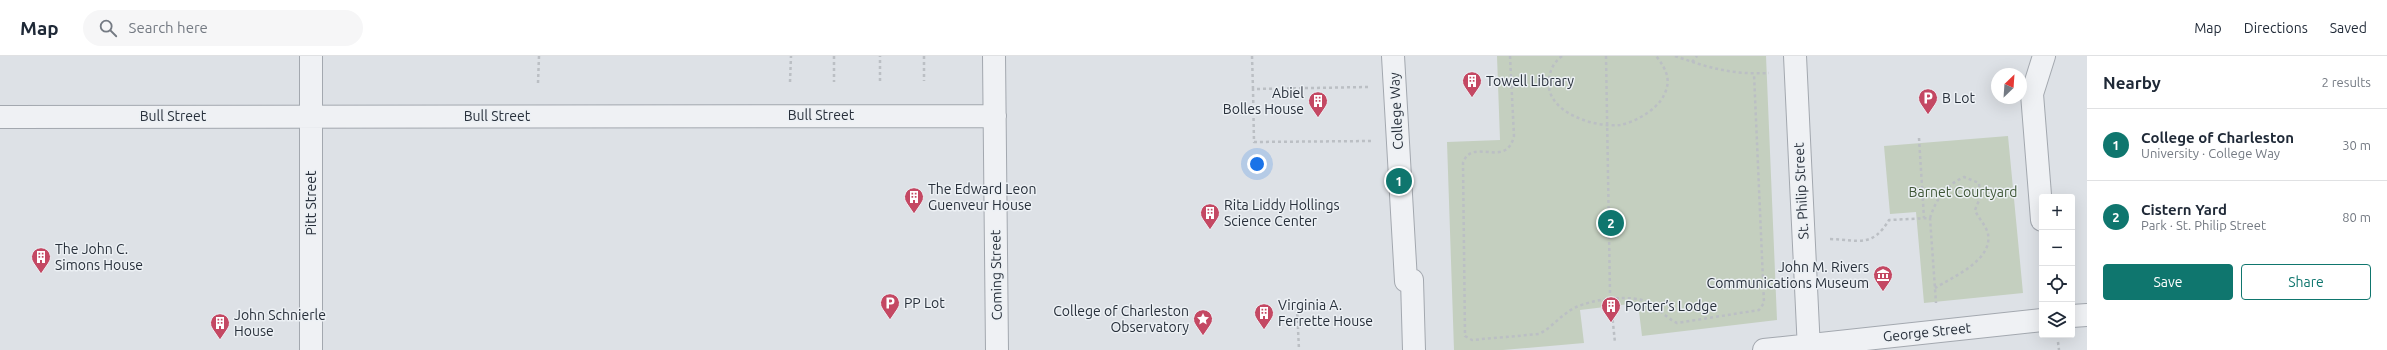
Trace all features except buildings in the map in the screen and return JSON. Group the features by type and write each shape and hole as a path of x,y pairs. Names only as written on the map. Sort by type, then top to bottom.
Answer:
{"street":[{"name":"Pitt Street","path":"311,56 312,350"},
{"name":"Coming Street","path":"994,56 996,350"},
{"name":"College Way","path":"1393,56 1406,280 1412,280 1414,350"},
{"name":"St. Philip Street","path":"1795,56 1808,347"},
{"path":"2040,194 2032,94 2044,56"},
{"name":"Bull Street","path":"0,117 995,116"},
{"path":"2075,316 2087,315"},
{"name":"George Street","path":"1764,350 1808,347 2039,320"}],"path":[{"path":"538,83 539,56"},
{"path":"790,82 791,56"},
{"path":"834,56 834,82"},
{"path":"880,56 880,82"},
{"path":"924,56 924,81"},
{"path":"1252,56 1254,142 1398,140"},
{"path":"1510,56 1514,136 1511,147 1505,152 1472,152 1465,156 1463,163 1465,336 1472,340 1539,334 1549,329 1579,304 1610,299 1640,300 1657,309 1666,318 1677,323 1759,310 1764,303 1754,74"},
{"path":"1554,56 1561,57"},
{"path":"1606,56 1610,299 1615,343"},
{"path":"1561,57 1550,71 1548,86 1551,98 1561,109 1595,123 1620,125 1636,119 1660,102 1669,81 1666,68 1656,56"},
{"path":"1674,56 1720,71 1754,74 1772,73"},
{"path":"1692,62 1697,56"},
{"path":"1253,89 1395,86"},
{"path":"1512,86 1548,86"},
{"path":"1919,138 1924,218"},
{"path":"1935,288 1959,274 1986,251 1989,239 1988,232 1975,210 1980,198 1979,183 1964,177 1952,182 1934,206 1930,218 1936,303"},
{"path":"1828,238 1868,240 1877,237 1889,220 1930,218"},
{"path":"1297,308 1299,350"},
{"path":"2058,339 2059,350"}],"green space":[{"path":"1497,56 1766,56 1777,320 1642,336 1638,303 1580,310 1584,343 1503,350 1454,350 1447,142 1500,140"},
{"name":"Barnet Courtyard","path":"2008,136 2023,293 1924,303 1916,212 1890,214 1884,146"}],"place":[{"name":"Towell Library","path":"1472,98"},
{"name":"B Lot","path":"1928,115"},
{"name":"Abiel Bolles House","path":"1318,118"},
{"name":"College of Charleston","path":"1399,181"},
{"name":"The Edward Leon Guenveur House","path":"914,214"},
{"name":"Cistern Yard","path":"1611,223"},
{"name":"Rita Liddy Hollings Science Center","path":"1210,230"},
{"name":"The John C. Simons House","path":"41,274"},
{"name":"John M. Rivers Communications Museum","path":"1883,292"},
{"name":"PP Lot","path":"890,320"},
{"name":"Porter’s Lodge","path":"1611,323"},
{"name":"Virginia A. Ferrette House","path":"1264,330"},
{"name":"College of Charleston Observatory","path":"1203,336"},
{"name":"John Schnierle House","path":"220,340"}]}
